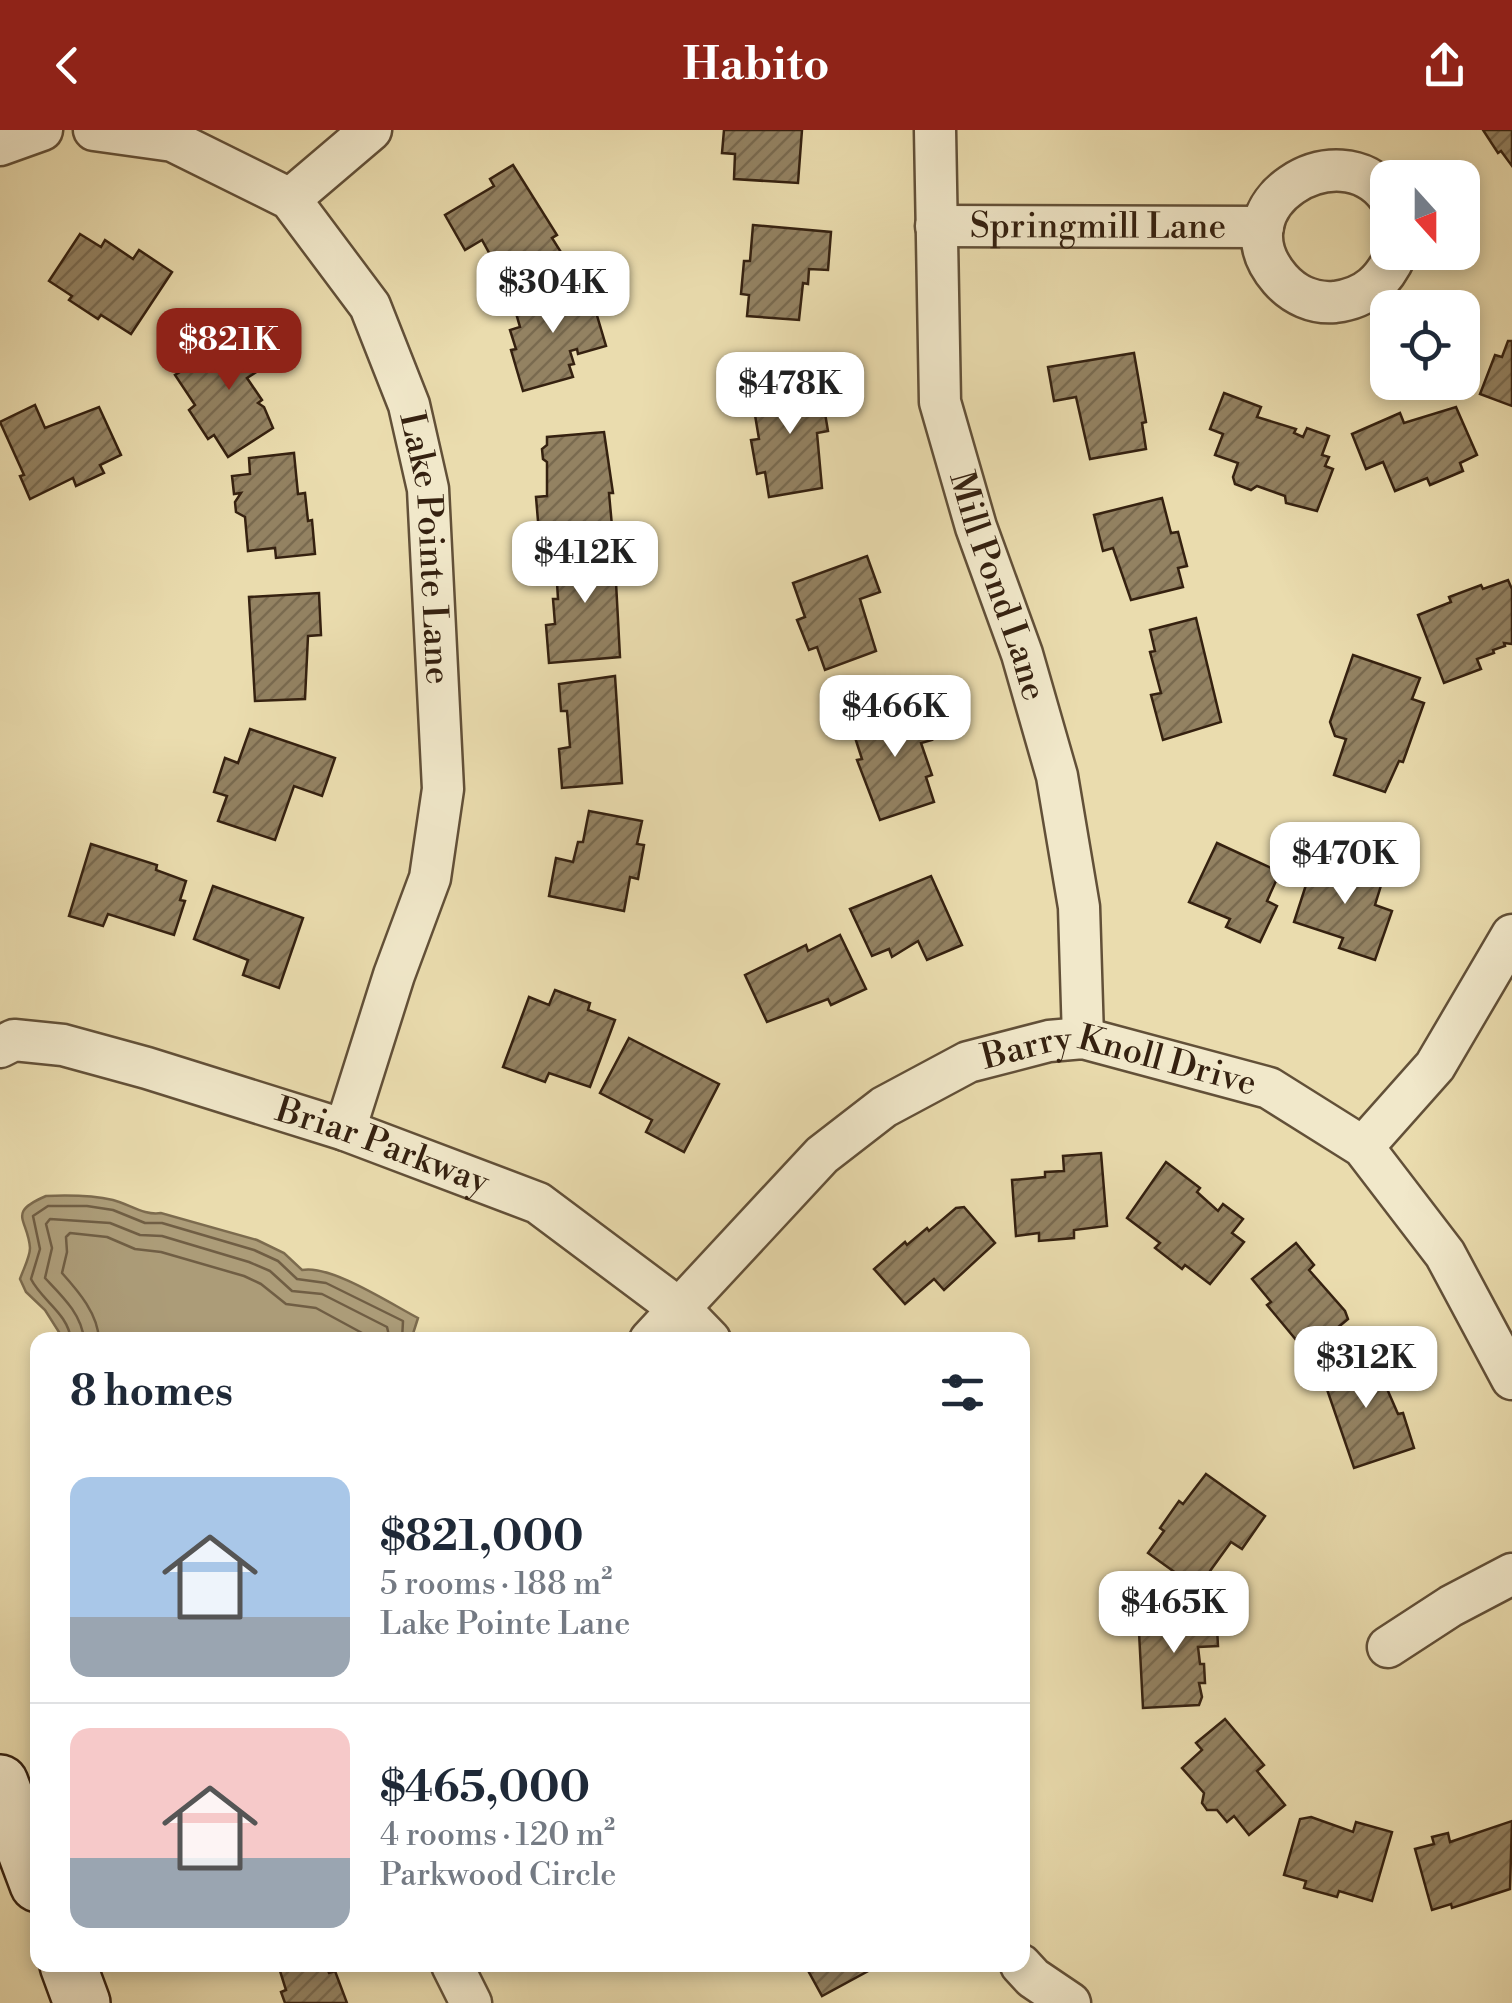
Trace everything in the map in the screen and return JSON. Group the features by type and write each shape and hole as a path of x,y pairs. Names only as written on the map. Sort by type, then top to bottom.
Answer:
{"street":[{"path":"0,145 42,130"},
{"name":"Lake Pointe Lane","path":"94,130 174,141 290,199 370,306 409,405 428,489 443,789 430,878 394,975 345,1130"},
{"path":"290,199 371,130"},
{"name":"Mill Pond Lane","path":"934,130 940,402 976,526 1022,654 1057,776 1079,907 1083,1038"},
{"name":"Springmill Lane","path":"1370,180 1342,166 1320,167 1299,174 1281,187 1269,206 1263,228 1264,250 1280,278 1306,298 1328,302 1351,300 1372,290 1389,270"},
{"name":"Springmill Lane","path":"936,226 1263,228"},
{"path":"1363,1148 1435,1066 1512,935"},
{"name":"Briar Parkway","path":"5,1037 64,1046 130,1063 345,1130 538,1204 680,1310 702,1332"},
{"name":"Barry Knoll Drive","path":"658,1332 822,1156 884,1107 968,1062 1049,1041 1083,1038 1269,1088 1363,1148 1446,1254 1512,1379"},
{"path":"1388,1647 1451,1606 1512,1574"},
{"path":"0,1783 30,1863"},
{"path":"71,1972 82,2003"},
{"path":"456,1972 471,2003"},
{"path":"1027,1972 1070,2003"}],"water":[{"path":"46,1196 113,1200 257,1240 284,1253 302,1270 344,1279 418,1318 414,1332 59,1332 20,1279 30,1248 23,1212"}],"building":[{"path":"724,130 802,130 798,183 734,179 735,154 722,153"},
{"path":"1483,130 1512,130 1512,166 1501,151 1498,153"},
{"path":"513,165 557,235 552,238 564,257 515,286 504,266 498,269 482,240 465,250 445,215 494,186 490,179"},
{"path":"753,225 831,232 828,270 809,269 808,284 803,283 799,320 747,316 749,295 741,294 744,261 750,261"},
{"path":"80,234 101,247 105,240 133,259 139,250 172,272 131,334 101,315 98,319 49,281"},
{"path":"565,289 568,298 590,292 606,346 578,354 577,349 570,351 573,377 523,391 511,350 516,349 510,330 520,327 513,303"},
{"path":"251,330 272,362 247,378 262,400 258,403 264,407 273,428 228,457 214,435 208,439 189,410 195,405 175,375"},
{"path":"1508,341 1512,341 1512,406 1480,394 1495,355 1502,357"},
{"path":"1134,353 1146,422 1142,423 1146,449 1090,459 1076,397 1054,401 1048,367"},
{"path":"819,378 828,431 817,433 822,488 769,497 765,472 757,474 751,440 759,439 753,403 765,401 762,388"},
{"path":"1224,393 1261,407 1257,417 1296,429 1294,433 1303,437 1307,428 1329,436 1322,455 1329,457 1325,466 1333,469 1317,511 1286,503 1285,496 1257,486 1251,490 1235,484 1238,463 1215,455 1223,434 1210,429"},
{"path":"35,405 45,428 99,407 121,455 100,465 104,473 76,486 73,478 30,499 20,476 24,475 0,422"},
{"path":"1456,407 1477,455 1460,463 1463,471 1430,485 1427,478 1395,491 1383,462 1366,469 1352,434 1400,413 1404,423"},
{"path":"604,432 613,493 609,493 612,526 539,533 536,497 547,496 547,462 542,449 547,445 547,437"},
{"path":"294,453 298,494 305,493 315,554 276,558 275,548 248,551 245,517 236,512 235,502 241,493 234,494 232,476 250,474 249,458"},
{"path":"1162,498 1171,533 1178,532 1187,566 1178,568 1183,587 1131,600 1113,548 1103,551 1094,515"},
{"path":"614,545 620,657 549,663 546,625 555,624 553,599 558,599 555,550"},
{"path":"867,556 880,592 860,599 876,651 825,670 817,647 809,650 797,620 805,617 793,583"},
{"path":"1508,580 1512,589 1512,644 1504,643 1494,653 1477,659 1481,669 1444,683 1418,615 1451,602 1449,597"},
{"path":"319,593 321,635 308,636 305,699 255,701 249,597"},
{"path":"1196,618 1221,722 1163,740 1151,695 1161,693 1150,652 1155,651 1150,630"},
{"path":"1353,655 1420,678 1412,699 1424,703 1403,762 1399,761 1385,792 1334,775 1346,739 1335,736 1330,722"},
{"path":"615,676 622,783 562,788 559,749 570,747 567,711 561,711 559,684"},
{"path":"920,702 932,740 921,743 932,775 926,777 934,802 880,820 857,760 862,759 851,725"},
{"path":"250,729 335,758 322,796 294,786 275,840 218,821 227,796 214,792 225,758 238,763"},
{"path":"589,811 642,821 637,844 644,845 638,879 630,877 624,911 549,896 556,858 573,862 578,842 583,842"},
{"path":"1217,843 1280,872 1267,901 1277,906 1260,942 1226,927 1230,919 1189,902"},
{"path":"91,844 157,865 156,870 186,881 180,900 185,901 174,935 108,914 103,926 69,916"},
{"path":"1315,857 1383,879 1375,905 1392,911 1375,960 1339,948 1343,938 1294,922"},
{"path":"931,876 962,945 927,960 918,941 892,957 889,949 872,956 850,909"},
{"path":"213,886 303,918 279,988 243,975 248,960 194,939"},
{"path":"840,935 866,989 831,1005 828,999 767,1022 745,975 806,945 808,951"},
{"path":"555,990 590,1003 588,1010 615,1020 590,1087 549,1073 545,1082 503,1067 529,997 549,1005"},
{"path":"629,1038 719,1084 684,1152 646,1132 652,1120 600,1093"},
{"path":"1101,1153 1107,1226 1074,1230 1074,1238 1039,1241 1039,1233 1016,1236 1012,1180 1064,1171 1063,1156"},
{"path":"1166,1162 1200,1188 1197,1192 1218,1211 1223,1204 1243,1219 1232,1233 1244,1242 1210,1284 1155,1248 1160,1243 1127,1218"},
{"path":"964,1207 995,1243 944,1290 934,1279 905,1304 874,1269 905,1242 907,1245 956,1208"},
{"path":"1296,1243 1314,1265 1309,1270 1348,1319 1307,1353 1267,1305 1271,1302 1252,1279"},
{"path":"1371,1352 1398,1414 1403,1413 1414,1448 1354,1468 1320,1369"},
{"path":"1206,1474 1265,1516 1242,1549 1231,1542 1205,1578 1194,1586 1148,1553 1179,1501 1183,1504"},
{"path":"1216,1609 1218,1646 1198,1647 1205,1683 1199,1683 1199,1705 1143,1708 1138,1613"},
{"path":"1225,1719 1264,1765 1257,1771 1285,1805 1249,1835 1234,1816 1227,1822 1217,1810 1207,1810 1202,1803 1204,1793 1182,1768 1202,1750 1196,1743"},
{"path":"1311,1817 1353,1832 1356,1822 1392,1832 1372,1901 1339,1891 1337,1897 1304,1888 1306,1881 1284,1875 1300,1819"},
{"path":"1512,1821 1510,1889 1452,1908 1451,1904 1432,1910 1415,1849 1434,1844 1432,1837 1448,1833 1450,1842"},
{"path":"280,1972 335,1972 347,2003 285,2003 281,1992 286,1990"},
{"path":"809,1972 866,1972 822,1996"}]}
